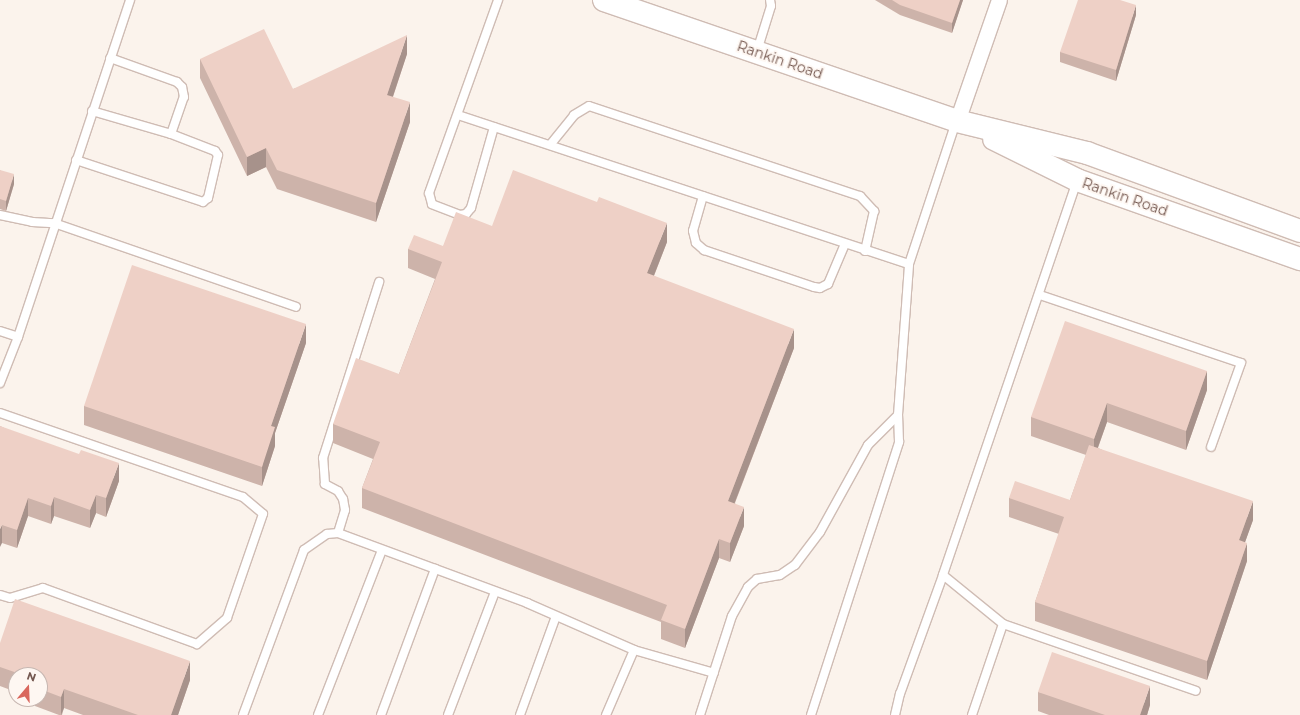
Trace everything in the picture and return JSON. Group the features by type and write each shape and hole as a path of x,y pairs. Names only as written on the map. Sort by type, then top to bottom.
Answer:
{"main road":[{"name":"Rankin Road","path":"604,0 957,121 1087,153 1300,231"},
{"name":"Rankin Road","path":"957,121 1077,180 1300,259"}],"street":[{"path":"957,121 999,0"}],"lane":[{"path":"0,383 18,337 54,223 130,0"},
{"path":"494,127 471,208 466,214 460,215 432,204 429,199 498,0"},
{"path":"756,52 771,6 770,0"},
{"path":"110,58 178,82 182,88 184,97 171,134"},
{"path":"550,145 574,115 589,106 860,196 874,211 865,251"},
{"path":"76,160 203,202 208,198 218,155 215,151 171,134 92,111"},
{"path":"458,115 908,264"},
{"path":"811,715 899,442 898,415 908,264 957,121"},
{"path":"895,715 900,694 1040,295 1077,180"},
{"path":"703,196 693,231 696,243 704,250 820,288 828,284 845,244"},
{"path":"0,215 32,222 54,223 296,307"},
{"path":"338,533 345,510 343,499 338,491 325,484 322,458 379,282"},
{"path":"1040,295 1241,363 1211,447"},
{"path":"0,331 18,337"},
{"path":"0,413 243,497 263,514 226,618 197,644 43,588 10,598 0,595"},
{"path":"700,715 732,616 748,587 757,579 780,575 795,565 820,532 868,445 898,415"},
{"path":"243,715 304,550 327,534 338,533 556,616 634,650 714,673"},
{"path":"318,715 382,550"},
{"path":"382,715 435,569"},
{"path":"943,575 1003,624 1196,691"},
{"path":"448,715 495,592"},
{"path":"520,715 556,616"},
{"path":"972,715 1003,624"},
{"path":"606,715 634,650"}],"building":[{"path":"892,0 960,0 952,23 900,5"},
{"path":"1078,0 1120,0 1136,5 1116,70 1060,52"},
{"path":"264,29 293,89 407,35 387,95 410,102 376,203 277,170 266,148 247,157 200,59"},
{"path":"0,170 14,174 6,201 0,199"},
{"path":"513,170 597,202 599,197 667,223 647,273 794,329 728,501 744,507 730,543 719,539 685,629 661,620 667,605 362,488 380,442 333,424 356,358 399,374 442,262 408,249 414,235 443,246 456,212 492,226"},
{"path":"132,265 306,324 271,426 275,427 262,467 84,406"},
{"path":"1065,321 1207,371 1186,431 1107,403 1094,439 1031,417"},
{"path":"0,426 79,454 81,450 119,463 106,498 96,495 90,510 54,497 51,506 28,498 17,530 2,525 0,529"},
{"path":"1089,445 1253,501 1239,540 1247,543 1207,661 1035,602 1064,517 1009,498 1015,481 1070,500"},
{"path":"15,599 190,661 171,715 138,715 64,689 61,697 48,692 48,667 8,667 8,670 0,667 0,643"},
{"path":"1052,652 1150,686 1140,715 1105,715 1038,692"}]}
